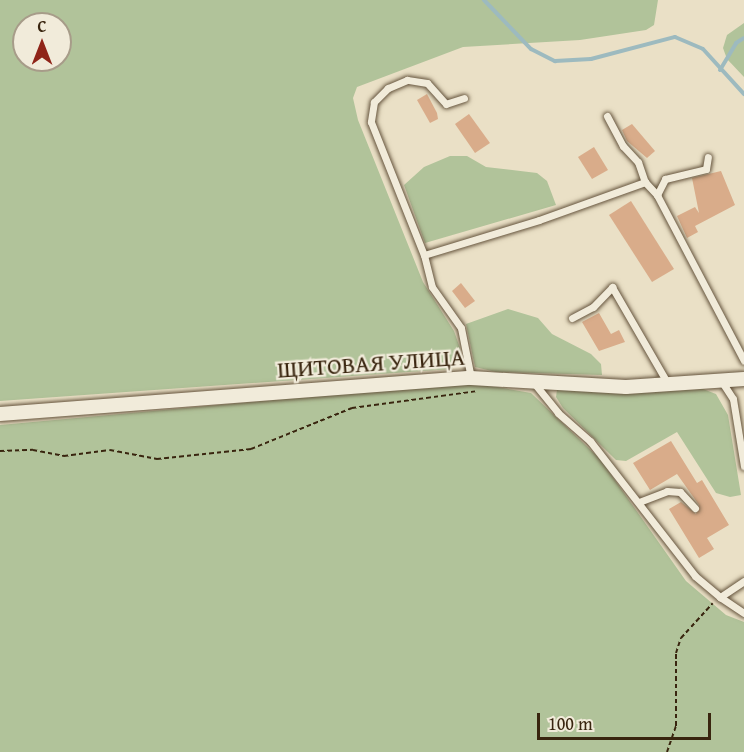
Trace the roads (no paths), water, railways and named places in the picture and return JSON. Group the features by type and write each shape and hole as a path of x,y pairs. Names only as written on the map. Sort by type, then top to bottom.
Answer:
{"street":[{"name":"ЩИТОВАЯ УЛИЦА","path":"0,414 471,378 534,383 669,386 744,379"}],"lane":[{"path":"464,98 446,104 427,83 407,80 388,88 374,102 370,122 424,255 432,287 461,328 471,378"},
{"path":"606,116 623,146 638,162 645,182 657,195 744,361"},
{"path":"657,195 665,179 706,169 708,157"},
{"path":"424,255 539,220 645,182"},
{"path":"572,318 593,307 612,287 669,386"},
{"path":"722,382 733,399 744,466"},
{"path":"534,383 558,413 590,441 695,576 744,613"},
{"path":"639,502 674,492 687,496 695,508"},
{"path":"720,597 744,581"}],"waterway":[{"path":"484,0 531,49 555,61 591,59 675,37 703,49 744,94"},
{"path":"720,70 736,43 744,38"}]}
